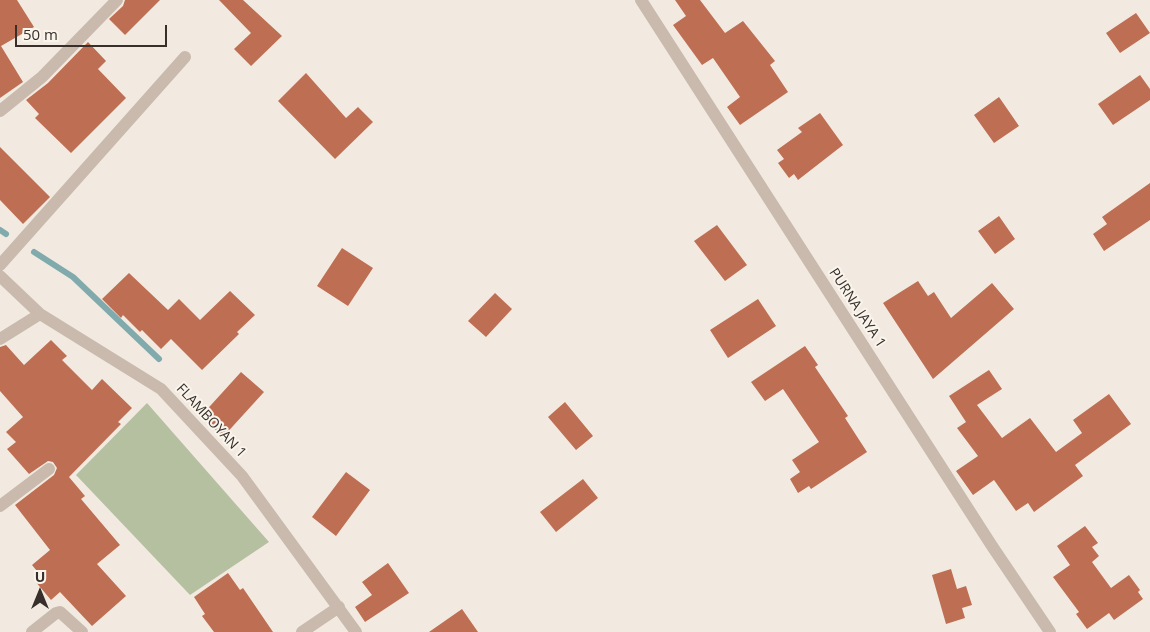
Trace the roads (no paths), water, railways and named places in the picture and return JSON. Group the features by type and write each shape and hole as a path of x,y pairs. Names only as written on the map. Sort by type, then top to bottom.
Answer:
{"street":[{"path":"0,111 42,78 117,0"},
{"name":"PURNA JAYA 1","path":"641,0 982,530 1050,632"},
{"path":"0,266 184,58"},
{"name":"FLAMBOYAN 1","path":"0,276 40,314 161,389 242,476 356,632"},
{"path":"0,339 40,314"},
{"path":"0,506 49,469"},
{"path":"302,632 339,607"},
{"path":"32,632 56,612 60,612 82,632"}],"waterway":[{"path":"0,230 6,234"},
{"path":"34,252 73,277 159,359"}]}
